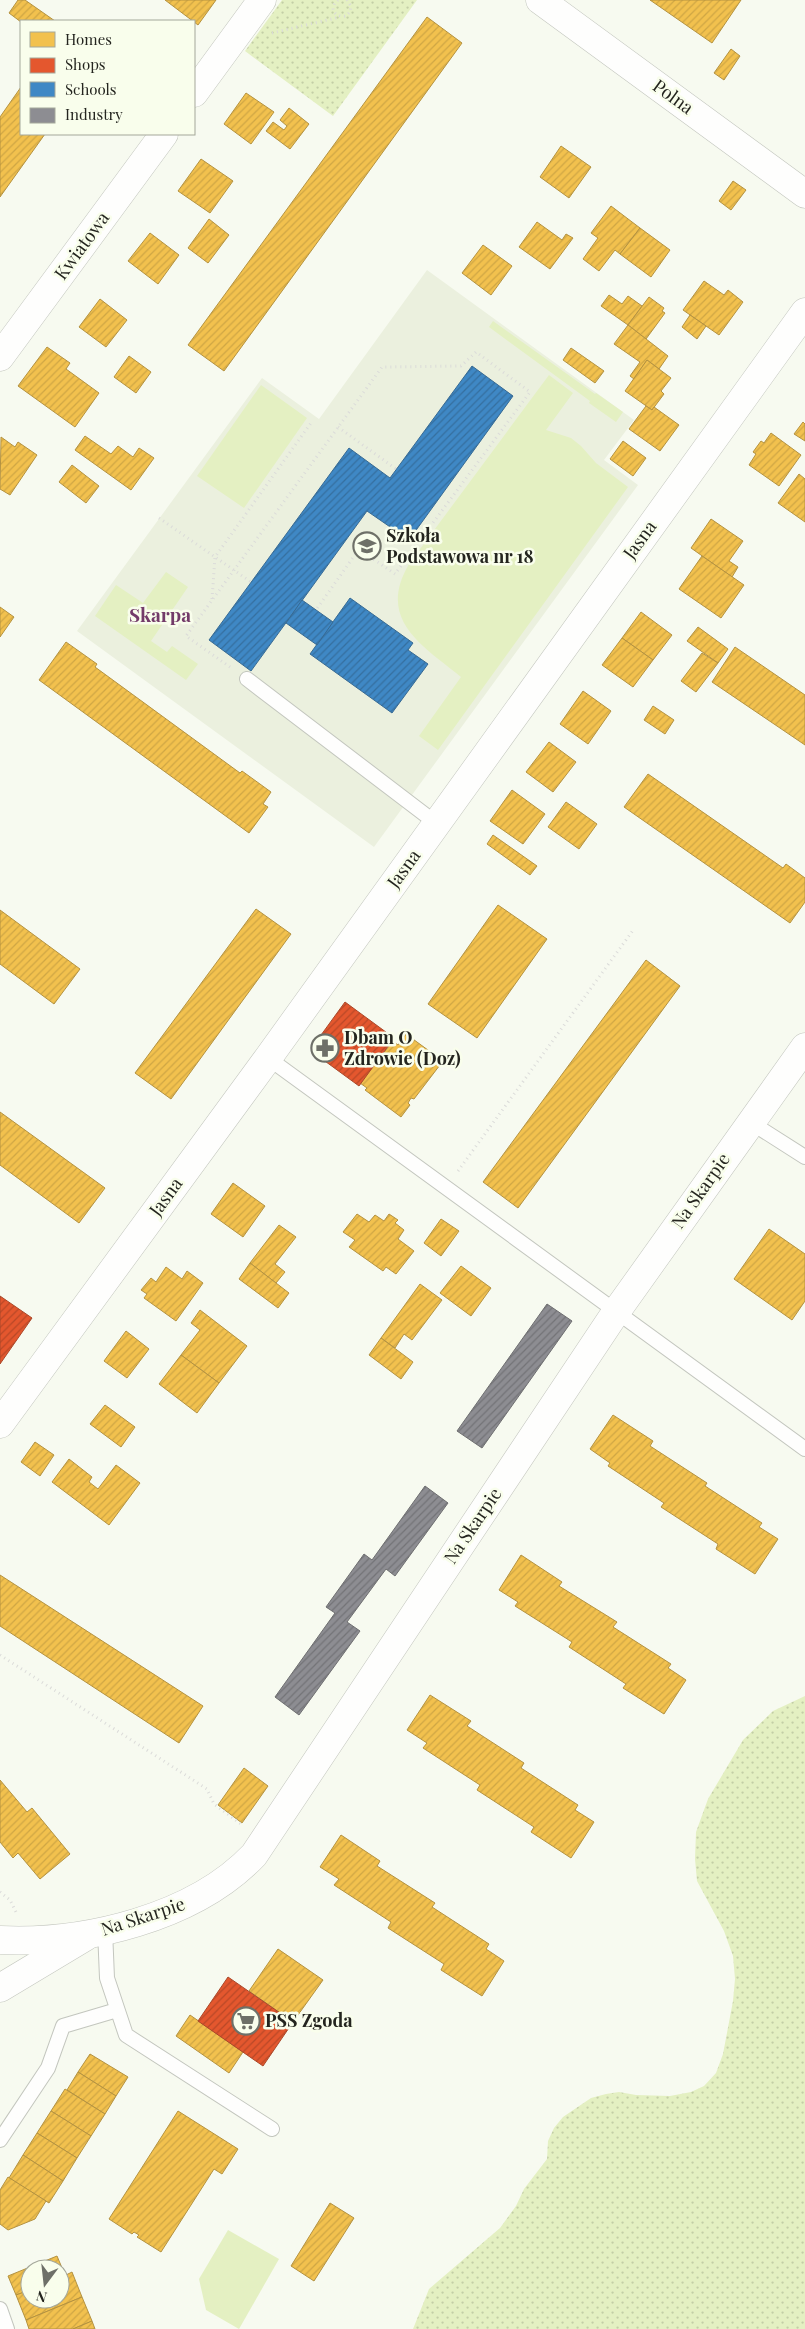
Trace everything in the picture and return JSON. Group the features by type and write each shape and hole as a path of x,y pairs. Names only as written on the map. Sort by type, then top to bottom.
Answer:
{"street":[{"path":"195,92 262,0"},
{"name":"Polna","path":"540,0 805,194"},
{"name":"Kwiatowa","path":"0,357 163,135"},
{"name":"Jasna","path":"0,1424 268,1058 805,312"},
{"name":"Na Skarpie","path":"97,1933 193,1902 240,1870 254,1855 616,1312 805,1047"},
{"path":"0,1940 97,1933"},
{"path":"0,1988 97,1933"}],"lane":[{"path":"247,679 436,823"},
{"path":"268,1058 805,1449"},
{"path":"750,1122 805,1157"},
{"path":"97,1933 107,1978 126,2035 272,2129"},
{"path":"0,2140 48,2068 63,2026 117,2010"},
{"path":"0,2309 7,2329"}],"path":[{"path":"338,0 334,3 333,9 335,14 340,17"},
{"path":"269,33 346,16 350,12 351,6 347,0"},
{"path":"247,679 186,636 382,367 461,366 476,352 530,392 395,574 359,549 316,610"},
{"path":"212,600 215,557 310,423"},
{"path":"338,427 396,469"},
{"path":"159,518 251,582"},
{"path":"455,1175 634,929"},
{"path":"0,1655 207,1789 214,1804 246,1827"}],"shaded area":[{"name":"Szkoła Podstawowa nr 18","path":"427,270 634,420 604,460 638,485 374,847 77,631 262,378 319,419"}],"green space":[{"path":"282,0 417,0 333,116 245,51"},
{"path":"493,321 623,412 616,422 489,327"},
{"path":"549,375 573,393 546,430 571,438 596,463 628,487 438,750 419,736 461,677 432,654 408,630 401,616 398,601 400,584 409,564"},
{"path":"261,385 307,418 244,508 197,476"},
{"path":"166,572 188,587 151,641 167,652 172,646 198,664 186,680 95,616 116,585 143,603"},
{"path":"805,1696 805,2329 413,2329 429,2289 500,2228 516,2206 524,2189 547,2159 548,2141 554,2128 563,2117 591,2098 606,2094 619,2092 636,2095 670,2096 691,2092 704,2086 716,2073 723,2054 733,2001 735,1979 733,1956 724,1931 697,1881 695,1859 696,1832 708,1799 743,1740 773,1711"},
{"path":"228,2230 279,2259 239,2329 206,2310 199,2279"}],"building: Homes":[{"path":"18,0 25,0 54,20 20,21 9,13"},
{"path":"165,0 216,0 198,25 195,20 191,20"},
{"path":"650,0 741,0 712,43"},
{"path":"427,17 462,43 224,371 188,345"},
{"path":"731,49 740,56 724,80 714,73"},
{"path":"20,88 20,135 44,135 0,197 0,117"},
{"path":"246,93 274,112 251,144 224,124"},
{"path":"289,108 309,124 290,149 266,131 273,122 284,130 287,126 280,120"},
{"path":"561,146 591,167 569,198 540,177"},
{"path":"201,159 233,181 210,213 178,191"},
{"path":"733,181 746,190 731,210 719,201"},
{"path":"611,206 640,228 620,254 615,250 599,271 583,259 598,238 591,233"},
{"path":"209,219 229,235 208,263 188,248"},
{"path":"537,222 562,240 566,234 573,238 550,269 519,247"},
{"path":"640,228 670,250 651,277 620,254"},
{"path":"150,233 179,255 158,284 128,261"},
{"path":"483,245 512,266 491,295 462,273"},
{"path":"704,281 724,295 728,290 743,302 719,335 683,310"},
{"path":"609,295 622,304 628,296 642,306 628,325 601,306"},
{"path":"649,297 664,308 662,311 665,313 646,339 628,325"},
{"path":"100,299 127,320 106,347 79,327"},
{"path":"690,315 706,326 697,339 682,327"},
{"path":"628,325 668,356 659,369 647,360 634,379 630,376 640,362 614,344"},
{"path":"47,347 70,363 66,369 99,393 75,427 18,386"},
{"path":"571,348 604,371 595,383 563,360"},
{"path":"129,356 151,372 136,393 114,377"},
{"path":"647,360 671,378 661,391 664,394 652,410 625,391"},
{"path":"646,406 652,410 654,407 679,425 660,451 629,429"},
{"path":"803,422 805,424 805,441 794,434"},
{"path":"771,433 801,455 779,486 749,465 756,454 753,452 761,441 764,443"},
{"path":"85,436 111,454 118,446 133,457 139,448 154,458 131,490 75,450"},
{"path":"1,437 15,447 18,442 37,455 10,495 0,489"},
{"path":"623,441 646,458 633,476 610,459"},
{"path":"72,465 99,486 86,503 59,482"},
{"path":"799,474 805,479 805,522 778,503"},
{"path":"711,519 743,541 729,561 738,567 732,577 691,548"},
{"path":"702,556 744,585 721,618 679,589"},
{"path":"0,607 14,617 0,637"},
{"path":"641,612 672,635 653,660 622,638"},
{"path":"698,627 728,649 718,663 687,641"},
{"path":"622,638 653,660 633,687 602,665"},
{"path":"66,642 97,664 95,667 240,773 242,771 271,792 263,804 268,807 249,833 39,680"},
{"path":"735,647 805,695 805,745 712,682"},
{"path":"702,653 718,663 696,692 681,681"},
{"path":"583,691 611,711 588,744 560,724"},
{"path":"653,706 674,720 665,734 644,720"},
{"path":"549,742 576,762 553,792 526,772"},
{"path":"648,774 783,868 786,864 805,878 805,902 790,923 624,807"},
{"path":"512,790 545,814 523,844 490,821"},
{"path":"566,802 597,824 579,849 548,827"},
{"path":"493,835 537,866 530,875 487,844"},
{"path":"498,905 547,939 477,1038 428,1004"},
{"path":"256,909 291,934 171,1099 135,1073"},
{"path":"0,910 80,969 54,1004 0,964"},
{"path":"646,960 680,986 518,1208 483,1182"},
{"path":"406,1034 443,1061 414,1099 411,1098 408,1103 410,1105 401,1117 365,1090 367,1088 360,1083 393,1041 398,1045"},
{"path":"0,1112 105,1188 79,1223 0,1165"},
{"path":"233,1183 265,1206 243,1237 211,1214"},
{"path":"357,1214 369,1222 375,1215 384,1221 389,1214 398,1220 395,1223 404,1230 398,1239 414,1251 396,1274 386,1267 383,1271 349,1247 355,1240 343,1232"},
{"path":"441,1219 459,1231 441,1256 424,1243"},
{"path":"279,1225 296,1237 275,1264 285,1272 276,1283 250,1263"},
{"path":"769,1229 805,1254 805,1301 792,1320 734,1279"},
{"path":"250,1263 289,1293 278,1308 239,1279"},
{"path":"461,1266 491,1288 471,1316 440,1293"},
{"path":"166,1267 182,1279 187,1271 203,1283 176,1321 144,1298 147,1294 141,1290 151,1278 156,1282"},
{"path":"420,1284 442,1300 412,1340 404,1334 395,1348 381,1338"},
{"path":"200,1310 247,1346 219,1383 181,1355 200,1330 191,1323"},
{"path":"126,1331 149,1349 127,1378 104,1361"},
{"path":"381,1338 413,1362 401,1379 369,1355"},
{"path":"181,1355 219,1383 197,1413 159,1384"},
{"path":"105,1405 135,1427 121,1447 90,1424"},
{"path":"613,1415 653,1441 650,1446 707,1483 705,1486 762,1523 759,1527 778,1539 755,1574 716,1549 718,1544 661,1507 664,1503 608,1466 610,1463 590,1449"},
{"path":"35,1442 54,1455 40,1476 21,1462"},
{"path":"69,1459 92,1477 89,1482 98,1489 116,1465 140,1483 109,1525 52,1482"},
{"path":"521,1555 562,1582 559,1586 617,1622 613,1627 671,1664 668,1668 686,1680 664,1714 623,1688 626,1684 569,1647 572,1642 515,1606 518,1602 499,1590"},
{"path":"0,1575 203,1706 179,1743 0,1626"},
{"path":"430,1695 471,1721 467,1726 524,1763 521,1768 578,1805 575,1810 594,1822 571,1858 531,1832 534,1827 477,1790 480,1785 423,1748 427,1743 407,1730"},
{"path":"244,1768 268,1786 242,1823 218,1805"},
{"path":"0,1780 27,1812 32,1808 70,1854 40,1879 18,1853 13,1858 0,1842"},
{"path":"341,1835 380,1861 377,1866 435,1903 432,1907 489,1944 486,1949 504,1961 482,1996 441,1970 444,1964 388,1928 391,1922 334,1885 339,1879 320,1867"},
{"path":"278,1949 323,1980 293,2022 249,1991"},
{"path":"190,2015 243,2052 229,2073 176,2036"},
{"path":"90,2054 128,2077 116,2096 78,2072"},
{"path":"78,2072 116,2096 105,2114 67,2090"},
{"path":"65,2089 105,2114 91,2136 51,2111"},
{"path":"51,2111 91,2136 77,2158 37,2133"},
{"path":"178,2111 238,2149 222,2174 214,2169 161,2252 137,2237 139,2235 134,2232 132,2234 109,2219"},
{"path":"37,2133 77,2158 63,2181 23,2155"},
{"path":"23,2155 63,2181 49,2203 9,2178"},
{"path":"8,2177 46,2201 35,2219 8,2230 0,2224 0,2190"},
{"path":"330,2203 354,2218 314,2281 291,2266"},
{"path":"20,2271 20,2294 16,2295 8,2276"},
{"path":"72,2272 82,2297 70,2302 70,2273"},
{"path":"20,2294 20,2305 16,2295"},
{"path":"82,2297 92,2321 73,2329 29,2329 26,2320 53,2309 70,2309 70,2302"},
{"path":"22,2309 53,2309 26,2320"},
{"path":"92,2321 95,2329 73,2329"}],"building: Shops":[{"path":"345,1002 394,1038 359,1086 318,1056 316,1042"},
{"path":"0,1296 32,1318 0,1364"},
{"name":"PSS Zgoda","path":"228,1977 293,2022 263,2066 198,2021"}],"building: Schools":[{"path":"472,366 513,396 409,540 367,511 251,671 209,640 349,448 390,478"},
{"path":"350,598 413,643 408,650 428,664 392,713 310,654"},
{"path":"302,600 333,622 317,645 286,623"}],"building: Industry":[{"path":"547,1304 572,1321 482,1448 457,1431"},
{"path":"425,1486 448,1503 395,1576 386,1569 347,1622 360,1631 299,1715 275,1697 335,1613 326,1607 364,1554 372,1560"}],"place":[{"name":"Szkoła Podstawowa nr 18","path":"367,546"},
{"name":"Dbam O Zdrowie (Doz)","path":"325,1048"},
{"name":"PSS Zgoda","path":"246,2021"}],"district":[{"name":"Skarpa","path":"160,615"}]}
